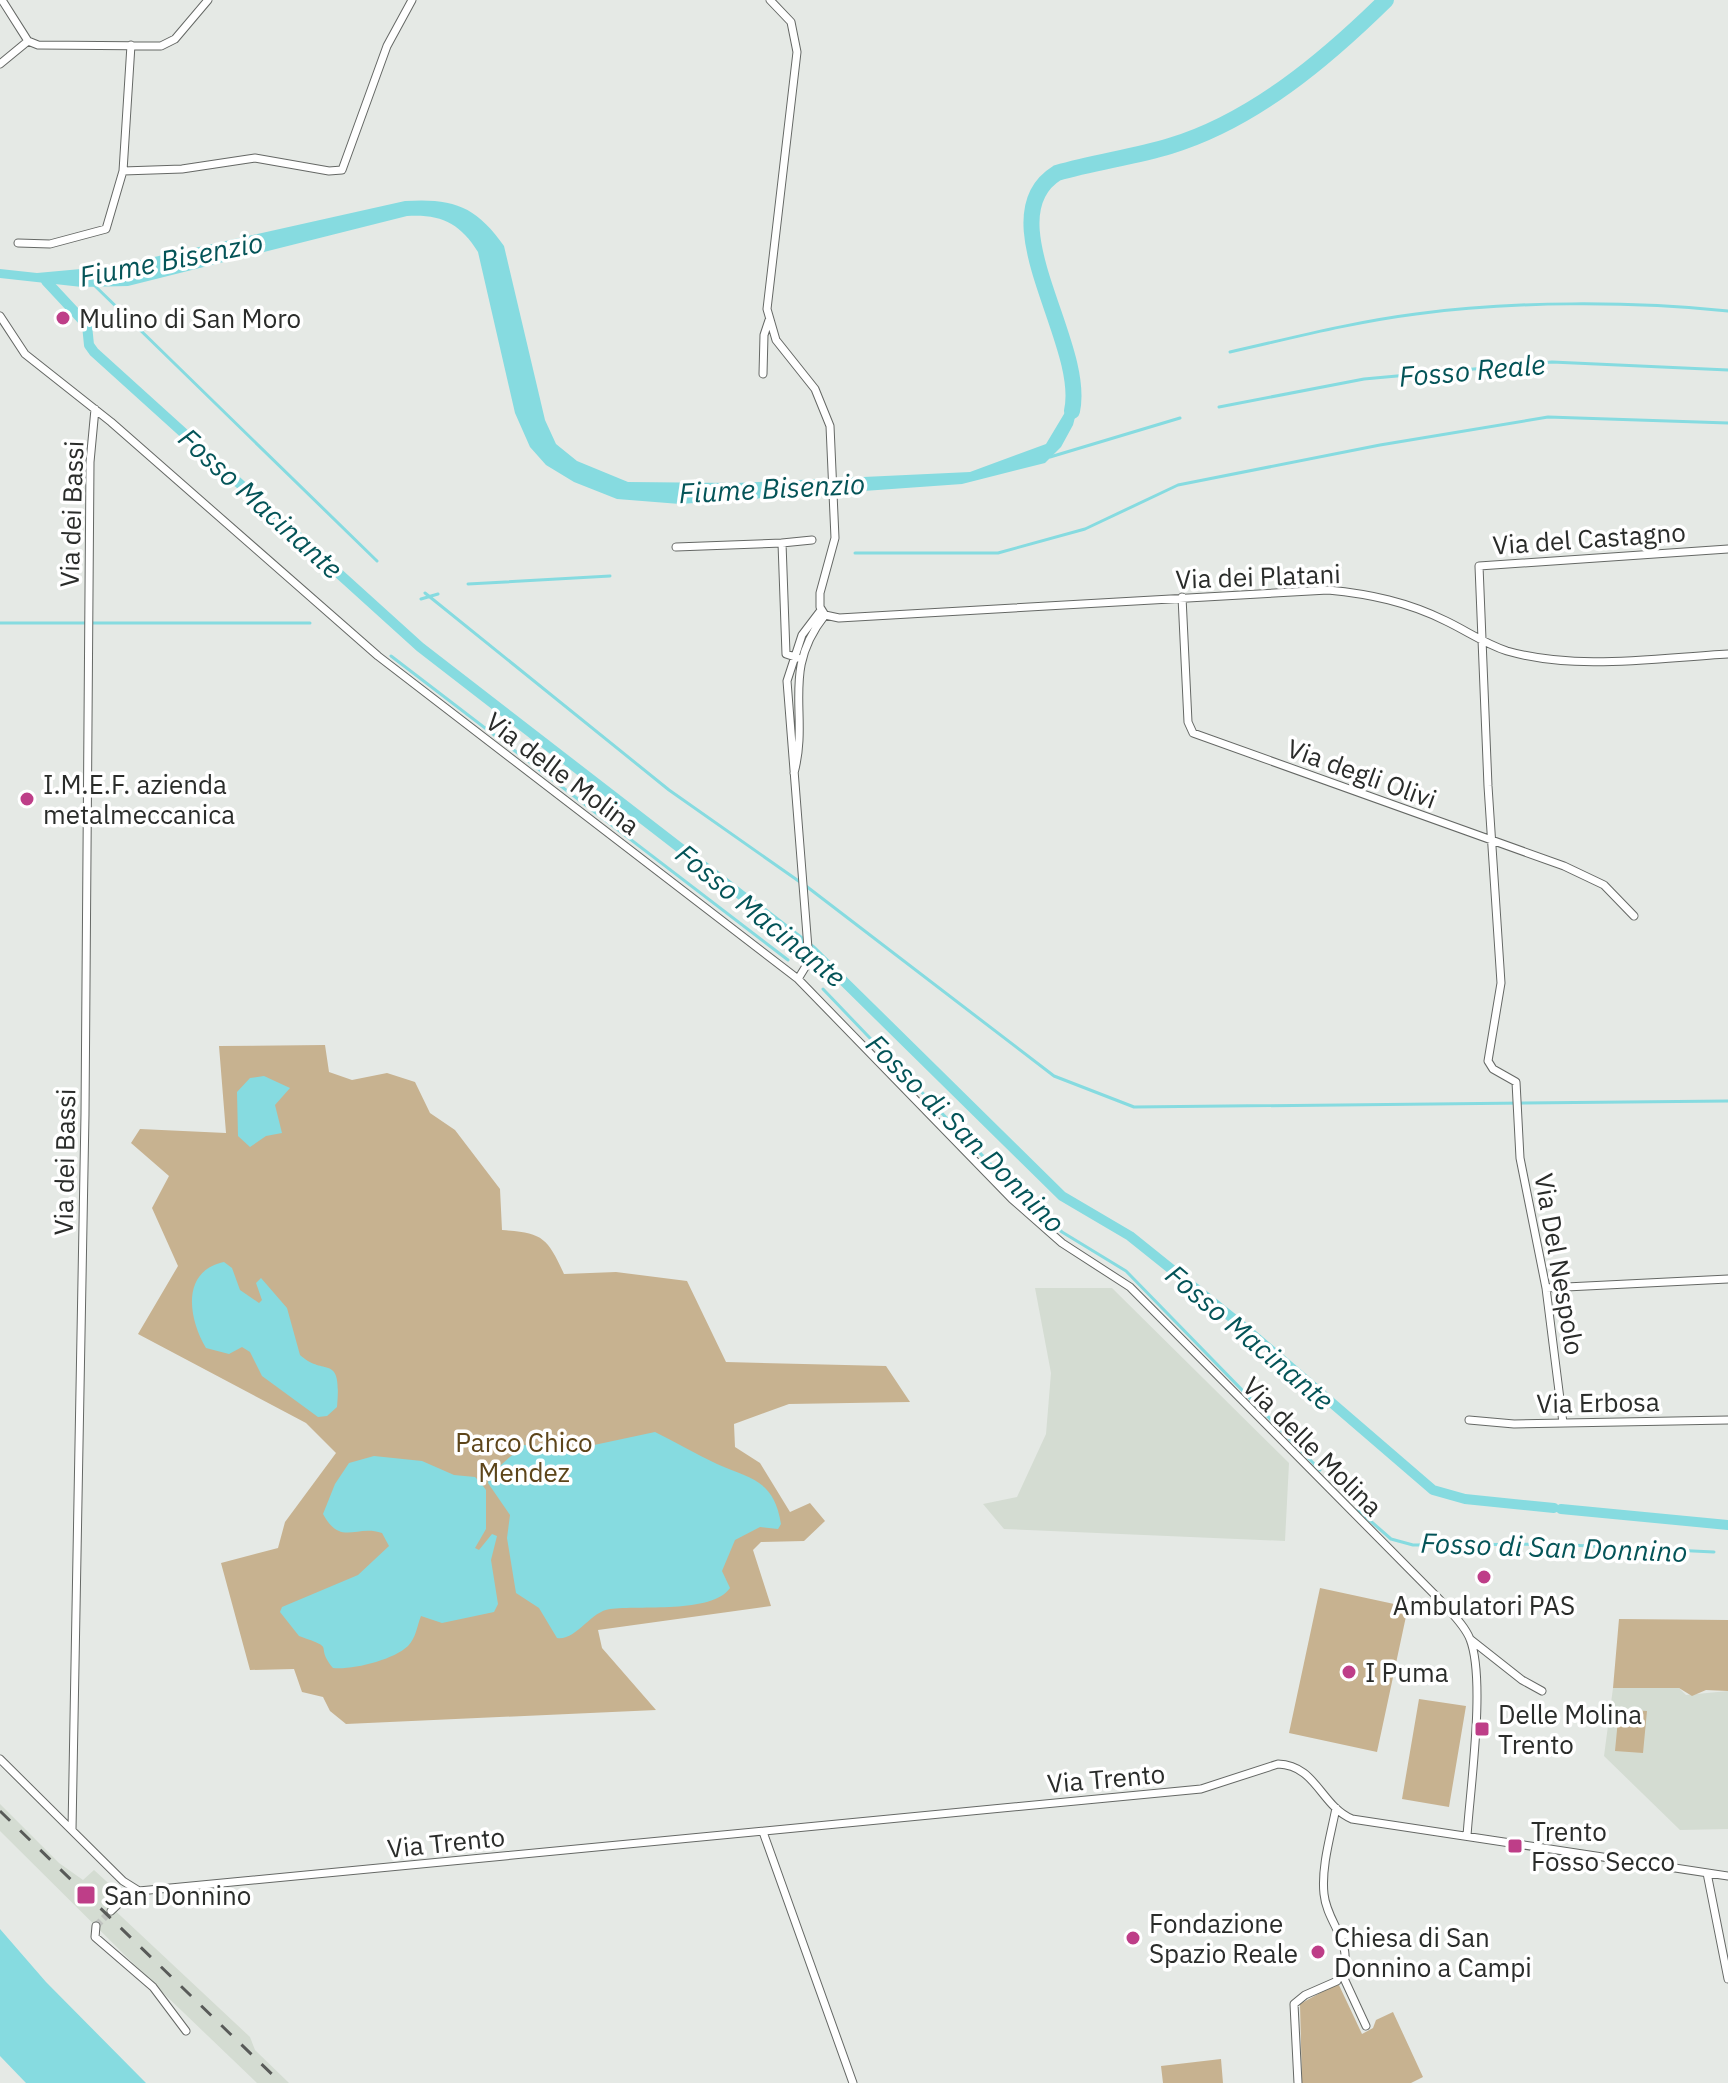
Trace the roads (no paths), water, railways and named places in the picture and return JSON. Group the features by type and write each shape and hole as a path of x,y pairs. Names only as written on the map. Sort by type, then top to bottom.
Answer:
{"street":[{"path":"2,0 28,41 42,45 168,43 208,0"},
{"path":"123,171 182,169 255,158 332,172 342,170 362,123 387,46 412,0"},
{"path":"763,374 764,335 769,320 769,268 784,177 797,52 788,17 770,0"},
{"path":"0,64 23,49 28,41"},
{"path":"18,243 50,244 106,229 123,171 131,45"},
{"name":"Via delle Molina","path":"0,316 25,354 95,409 378,656 798,979 1012,1199 1062,1243 1130,1287 1440,1600 1470,1639 1522,1680 1542,1691"},
{"path":"769,320 776,340 815,389 824,407 830,426 835,517 835,538 820,593 823,612 797,657 800,750 792,780 808,953 807,968 798,979"},
{"name":"Via dei Bassi","path":"72,1830 85,1130 90,462 95,409"},
{"path":"676,547 812,540"},
{"path":"782,543 786,654 797,657"},
{"name":"Via del Castagno","path":"1482,640 1479,566 1728,549"},
{"name":"Via dei Platani","path":"823,612 839,618 1322,590 1365,594 1406,604 1509,651 1561,660 1728,654"},
{"name":"Via degli Olivi","path":"1182,597 1190,731 1597,880 1617,895 1634,916"},
{"path":"1482,640 1491,842"},
{"name":"Via Del Nespolo","path":"1491,842 1501,989 1488,1051 1491,1068 1513,1078 1516,1085 1522,1170 1546,1288 1563,1423"},
{"path":"1546,1288 1728,1279"},
{"name":"Via Erbosa","path":"1469,1420 1563,1423 1728,1420"},
{"path":"1467,1836 1475,1728 1475,1662 1470,1639"},
{"path":"0,1759 134,1889 111,1911"},
{"name":"Via Trento","path":"134,1889 151,1891 1201,1789 1278,1764 1289,1764 1305,1772 1336,1808 1352,1819 1728,1876"},
{"path":"1298,2083 1294,2004 1305,1995 1337,1981 1345,1952 1324,1893 1336,1808"},
{"path":"763,1832 853,2083"},
{"path":"1707,1873 1728,1979"},
{"path":"96,1926 95,1937 153,1987 186,2031"},
{"path":"1341,1934 1384,1942"},
{"path":"1341,1972 1366,2026"}],"water":[{"path":"405,201 437,201 462,207 494,232 504,246 545,420 556,444 577,461 628,482 736,483 970,472 1046,444 1067,409 1068,391 1081,394 1073,425 1061,447 1045,463 962,484 680,504 617,499 574,482 546,465 530,447 515,413 478,252 457,227 440,219 407,216 128,286 82,287 0,278 0,269 37,273 114,266"},
{"path":"264,1076 290,1088 275,1105 282,1133 266,1136 250,1147 238,1136 237,1092 250,1078"},
{"path":"224,1262 232,1268 240,1290 259,1303 262,1300 256,1283 261,1278 287,1308 300,1355 334,1372 337,1378 337,1407 327,1416 318,1417 262,1376 250,1352 242,1347 229,1354 206,1348 195,1323 192,1297 201,1275 210,1267"},
{"path":"655,1432 759,1483 773,1498 781,1524 778,1529 760,1527 735,1540 722,1571 730,1588 721,1596 692,1605 610,1609 596,1615 571,1635 557,1638 539,1608 516,1593 507,1538 510,1515 488,1483 489,1476 523,1445 580,1448"},
{"path":"374,1456 422,1461 454,1475 475,1477 480,1482 486,1490 486,1529 475,1548 479,1550 492,1534 497,1536 491,1560 498,1604 494,1612 442,1623 421,1616 413,1639 393,1656 372,1663 333,1668 322,1646 299,1636 280,1612 282,1607 358,1575 389,1546 382,1533 336,1530 323,1514 335,1484 349,1463"},
{"path":"0,1929 46,1982 146,2083 26,2083 0,2056"}],"waterway":[{"name":"Fiume Bisenzio","path":"1072,411 1073,383 1066,351 1034,250 1032,219 1038,193 1057,173 1170,146 1230,121 1313,66 1386,0"},
{"name":"Fosso Macinante","path":"46,281 87,325 89,345 94,352 420,647 812,950 1062,1196 1130,1236 1246,1329 1433,1490 1465,1499 1554,1508"},
{"path":"93,284 377,561"},
{"path":"1230,352 1369,321 1453,310 1572,304 1652,305 1728,311"},
{"name":"Fosso Reale","path":"1219,407 1364,379 1552,362 1728,370"},
{"path":"855,553 998,553 1085,529 1178,485 1380,445 1548,417 1728,423"},
{"path":"1050,457 1180,418"},
{"path":"468,584 610,576"},
{"path":"425,593 669,790 800,882"},
{"path":"421,599 438,594"},
{"path":"0,623 310,623"},
{"name":"Fosso di San Donnino","path":"391,656 788,960"},
{"path":"806,886 1054,1076 1134,1107 1728,1101"},
{"name":"Fosso di San Donnino","path":"823,989 1023,1198 1062,1232 1126,1271 1320,1470"},
{"name":"Fosso Macinante","path":"1561,1509 1728,1525"},
{"name":"Fosso di San Donnino","path":"1358,1510 1391,1539 1413,1545 1548,1544 1714,1552"}],"tunnel":[{"path":"96,1926 111,1911"}],"railway":[{"path":"0,1811 281,2083"}],"place":[{"name":"Mulino di San Moro","path":"63,318"},
{"name":"I.M.E.F. azienda metalmeccanica","path":"27,799"},
{"name":"Ambulatori PAS","path":"1484,1577"},
{"name":"I Puma","path":"1349,1672"},
{"name":"Delle Molina Trento","path":"1482,1729"},
{"name":"Trento Fosso Secco","path":"1515,1846"},
{"name":"San Donnino","path":"86,1895"},
{"name":"Fondazione Spazio Reale","path":"1133,1938"},
{"name":"Chiesa di San Donnino a Campi","path":"1318,1952"}],"park label":[{"name":"Parco Chico Mendez","path":"524,1457"}]}
